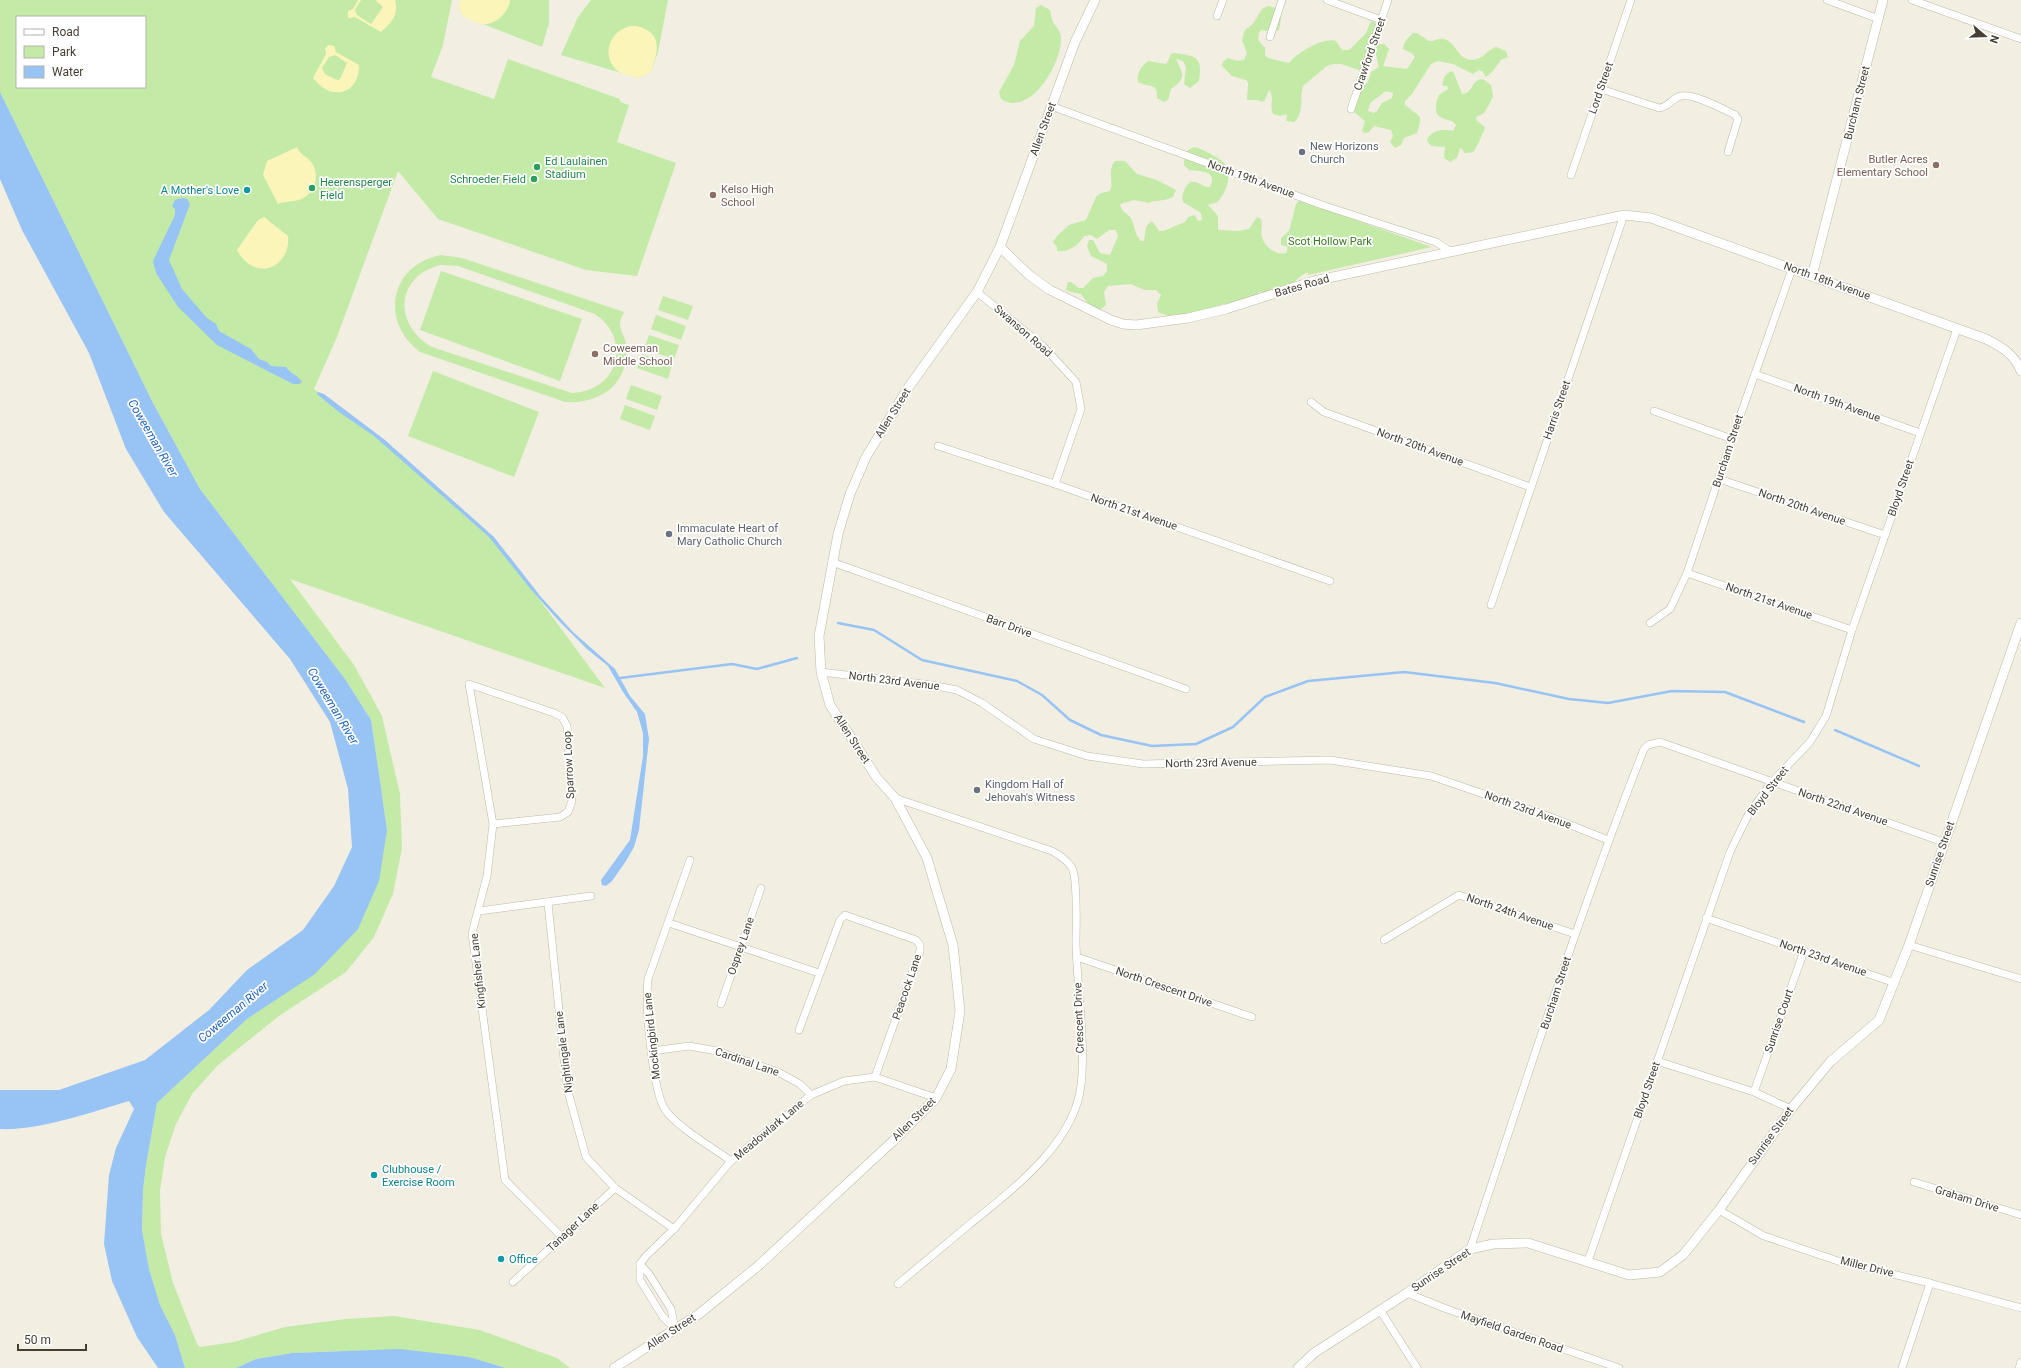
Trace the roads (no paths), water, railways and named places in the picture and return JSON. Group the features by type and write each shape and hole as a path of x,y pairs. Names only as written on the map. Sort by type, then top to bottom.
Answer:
{"street":[{"name":"Allen Street","path":"614,1368 699,1314 758,1266 892,1142 936,1098 951,1069 960,1011 953,946 927,858 895,798 877,778 846,733 830,705 821,672 819,636 832,562 850,494 866,457 908,388 977,292 1000,247 1075,42 1096,0"},
{"path":"1217,16 1222,0"},
{"path":"1270,37 1282,0"},
{"path":"1327,0 1381,20"},
{"name":"Crawford Street","path":"1351,109 1388,0"},
{"name":"Lord Street","path":"1571,175 1632,0"},
{"path":"1827,0 1879,19"},
{"name":"Burcham Street","path":"1812,276 1883,0"},
{"path":"1912,0 2021,39"},
{"path":"1601,89 1659,108 1667,106 1675,98 1682,96 1691,97 1735,115 1738,119 1728,152"},
{"name":"North 19th Avenue","path":"1051,106 1322,205 1436,242 1450,251"},
{"name":"North 18th Avenue","path":"1624,215 1651,218 1957,329 2000,346 2012,356 2020,369"},
{"name":"Bates Road","path":"1000,247 1029,275 1050,290 1111,320 1123,324 1136,325 1188,318 1226,309 1314,281 1624,215"},
{"name":"Harris Street","path":"1491,605 1624,215"},
{"name":"Burcham Street","path":"1650,623 1670,609 1687,573 1732,439 1792,269"},
{"name":"Swanson Road","path":"977,292 1043,346 1076,382 1081,409 1055,484"},
{"name":"Bloyd Street","path":"1588,1261 1706,918 1740,830 1749,813 1772,782 1810,742 1826,716 1852,630 1957,329"},
{"name":"North 19th Avenue","path":"1755,374 1920,433"},
{"name":"North 20th Avenue","path":"1311,402 1324,412 1530,487"},
{"path":"1654,411 1732,439"},
{"name":"North 21st Avenue","path":"938,446 1055,484 1330,582"},
{"name":"North 20th Avenue","path":"1719,479 1885,535"},
{"name":"Barr Drive","path":"832,562 1186,689"},
{"name":"North 21st Avenue","path":"1687,573 1852,630"},
{"name":"Sunrise Street","path":"1298,1368 1314,1353 1407,1293 1470,1249 1493,1244 1528,1243 1629,1275 1660,1272 1683,1255 1719,1210 1791,1109 1830,1062 1880,1020 1895,983 2021,623"},
{"name":"North 23rd Avenue","path":"821,672 931,685 957,690 982,703 1034,739 1087,756 1143,764 1330,760 1431,776 1548,816 1608,840"},
{"name":"Kingfisher Lane","path":"469,684 493,824 487,876 472,933 505,1180 562,1237"},
{"name":"Sparrow Loop","path":"469,684 554,713 562,717 567,726 572,801 568,812 560,818 493,824"},
{"name":"Burcham Street","path":"1470,1249 1575,934 1608,840 1644,749 1652,742"},
{"name":"North 22nd Avenue","path":"1652,742 1660,742 1944,842"},
{"name":"Crescent Drive","path":"895,798 1052,851 1065,859 1073,870 1075,883 1076,957 1082,1046 1081,1086 1074,1108 1065,1129 1044,1159 1014,1189 898,1284"},
{"name":"Mockingbird Lane","path":"690,860 648,979 646,996 652,1051 659,1098 666,1110 675,1120 731,1161"},
{"name":"Osprey Lane","path":"721,1004 761,888"},
{"name":"North 24th Avenue","path":"1384,940 1459,895 1575,934"},
{"path":"478,911 591,896"},
{"name":"Nightingale Lane","path":"548,902 567,1088 586,1156 614,1188 674,1229"},
{"name":"Peacock Lane","path":"799,1030 840,920 845,915 916,940 920,945 920,951 875,1077"},
{"name":"North 23rd Avenue","path":"1706,918 1895,983"},
{"path":"669,923 819,973"},
{"path":"1908,945 2021,979"},
{"name":"Sunrise Court","path":"1754,1092 1804,951"},
{"name":"North Crescent Drive","path":"1076,957 1252,1017"},
{"name":"Cardinal Lane","path":"652,1051 689,1046 717,1051 778,1072 800,1084 811,1095"},
{"path":"1657,1062 1754,1092 1791,1109"},
{"name":"Meadowlark Lane","path":"640,1264 646,1256 674,1229 731,1161 811,1095 844,1081 875,1077 936,1098"},
{"name":"Graham Drive","path":"1914,1182 2021,1215"},
{"name":"Tanager Lane","path":"513,1282 614,1188"},
{"name":"Miller Drive","path":"1719,1210 1764,1236 1838,1261 1930,1283 2021,1308"},
{"path":"640,1264 672,1309 676,1329"},
{"path":"640,1264 640,1280 663,1317 676,1329"},
{"path":"1902,1368 1930,1283"},
{"name":"Mayfield Garden Road","path":"1407,1293 1444,1308 1619,1368"},
{"path":"1380,1310 1417,1368"},
{"path":"2019,1368 2021,1362"}],"water":[{"name":"Coweeman River","path":"0,92 153,403 200,489 345,679 371,720 380,781 387,830 379,881 358,929 315,974 247,1019 157,1103 143,1190 142,1230 149,1269 160,1305 175,1335 185,1368 158,1368 137,1337 112,1281 104,1244 109,1175 116,1148 134,1109 129,1101 48,1124 15,1129 0,1129 0,1090 59,1090 145,1060 209,1010 247,970 303,930 334,886 352,847 348,789 330,722 290,659 164,512 126,449 89,353 22,230 0,179"},
{"path":"182,198 187,199 190,204 169,260 182,289 206,317 216,324 219,331 251,349 259,359 267,362 271,366 286,367 302,382 299,384 293,384 217,345 178,307 156,273 153,261 175,215 175,209 172,206 175,200"},
{"path":"318,392 324,394 385,440 494,537 541,597 573,632 615,669 630,696 645,714 649,739 639,830 634,847 626,861 612,881 606,886 602,885 601,880 630,840 643,756 643,733 637,712 608,666 587,649 558,620 528,586 489,537 374,436 339,412 317,394"},
{"path":"400,1349 469,1357 506,1368 236,1368 256,1359 292,1353"}],"waterway":[{"path":"838,623 874,630 922,660 1017,681 1042,695 1070,720 1101,735 1152,746 1196,744 1233,727 1265,697 1308,681 1404,672 1495,683 1569,699 1608,703 1672,691 1725,692 1804,722"},
{"path":"620,678 732,664 757,669 797,658"},
{"path":"1835,730 1919,766"}],"place":[{"name":"New Horizons Church","path":"1302,152"},
{"name":"Butler Acres Elementary School","path":"1936,165"},
{"name":"Ed Laulainen Stadium","path":"537,167"},
{"name":"Schroeder Field","path":"534,179"},
{"name":"Heerensperger Field","path":"312,188"},
{"name":"A Mother's Love","path":"247,190"},
{"name":"Kelso High School","path":"713,195"},
{"name":"Coweeman Middle School","path":"595,354"},
{"name":"Immaculate Heart of Mary Catholic Church","path":"669,534"},
{"name":"Kingdom Hall of Jehovah's Witness","path":"977,790"},
{"name":"Clubhouse / Exercise Room","path":"374,1175"},
{"name":"Office","path":"501,1259"}],"park label":[{"name":"Scot Hollow Park","path":"1330,241"}]}
